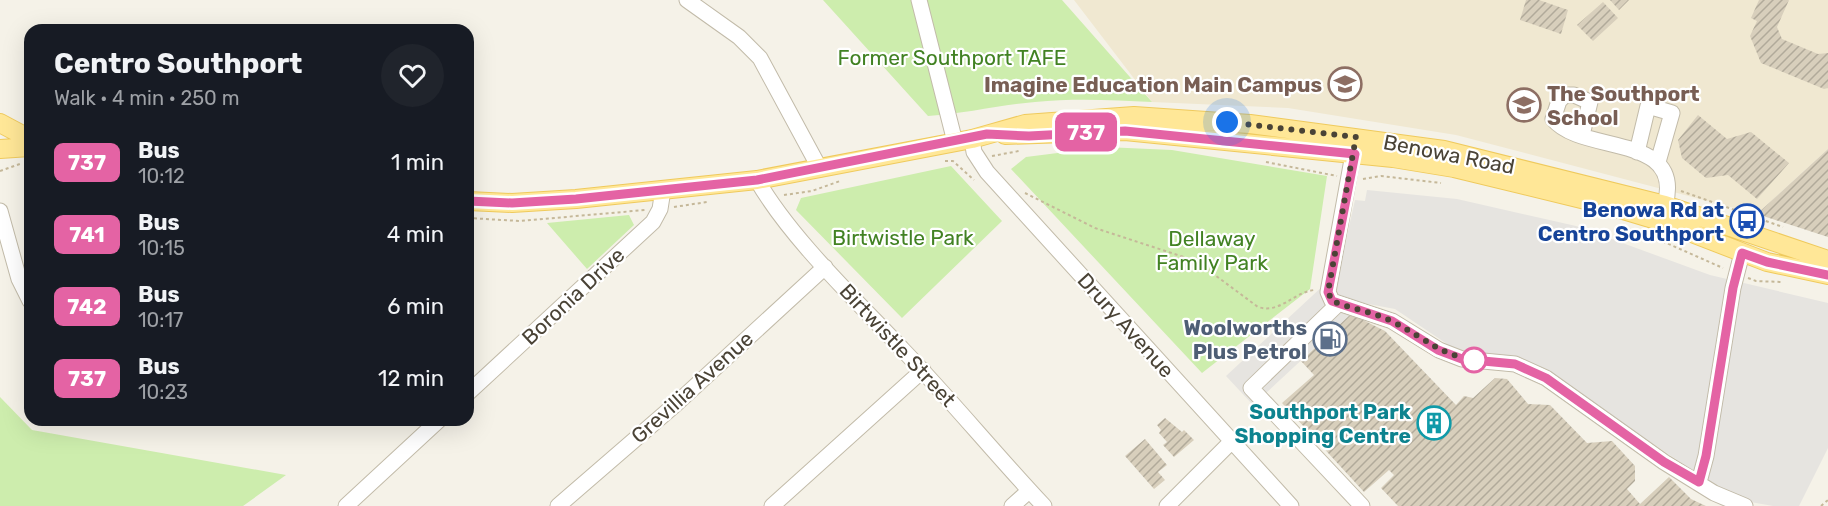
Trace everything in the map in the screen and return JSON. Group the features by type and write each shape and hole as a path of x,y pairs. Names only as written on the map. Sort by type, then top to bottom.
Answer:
{"main road":[{"name":"Benowa Road","path":"474,201 536,202 757,180 971,138 1025,124 1134,116 1250,124 1355,145 1606,206 1666,223 1767,262 1828,275"},
{"path":"0,123 24,136"},
{"name":"Benowa Road","path":"1355,145 1467,155 1667,196 1828,260"},
{"path":"0,149 24,154"}],"street":[{"path":"687,0 740,37 760,58 820,169"},
{"name":"Drury Avenue","path":"919,0 971,138 974,152 979,160 1291,506"},
{"path":"1637,152 1648,106 1672,113 1658,162"},
{"path":"1582,135 1637,152 1658,162 1667,174 1667,196"},
{"path":"1355,145 1333,298 1251,388 1362,506"},
{"name":"Birtwistle Street","path":"757,180 766,197 825,267 923,370 1044,506"},
{"name":"Boronia Drive","path":"474,387 653,222 660,209 663,190"},
{"path":"0,211 19,279 24,289"},
{"path":"1699,482 1706,456 1742,253"},
{"name":"Grevillia Avenue","path":"558,506 677,403 825,267"},
{"path":"1333,298 1392,321 1438,350 1462,359 1515,364 1546,378 1664,462 1714,493 1745,506"},
{"path":"772,506 923,370"},
{"path":"346,506 433,426"},
{"path":"1167,506 1231,442"},
{"path":"1012,506 1029,490"}],"path":[{"path":"979,160 1023,151"},
{"path":"0,171 24,157"},
{"path":"940,161 953,161 977,183"},
{"path":"1260,161 1350,179 1381,176 1442,183"},
{"path":"1012,199 1024,193 1095,228 1138,243 1181,254 1207,268 1258,307 1269,310 1278,308 1301,292 1333,298"},
{"path":"1667,196 1794,231"},
{"path":"1644,233 1756,281 1784,283"},
{"path":"1821,506 1828,500"}],"shaded area":[{"name":"The Southport School","path":"1074,0 1828,0 1828,149 1757,214 1456,135 1288,108 1152,102"},
{"path":"1367,190 1457,199 1576,226 1710,275 1828,303 1828,448 1799,506 1773,506 1745,501 1720,489 1544,370 1515,356 1459,352 1395,309 1363,303 1253,405 1226,376 1339,271 1355,200 1365,201"}],"green space":[{"name":"Former Southport TAFE","path":"823,0 1062,0 1152,102 1050,101 928,116"},
{"name":"Dellaway Family Park","path":"1105,147 1172,150 1327,176 1310,289 1202,373 1011,169 1026,157"},
{"name":"Birtwistle Park","path":"951,166 1002,221 902,318 796,210 801,198"},
{"path":"629,215 634,225 587,269 547,223"},
{"path":"0,397 24,422 24,426 28,426 32,430 286,475 243,506 0,506"}],"building":[{"path":"1526,0 1539,0 1568,10 1561,34 1520,20"},
{"path":"1610,0 1629,0 1619,10"},
{"path":"1759,0 1789,0 1777,27 1782,39 1818,54 1828,53 1828,88 1824,89 1761,63 1750,36 1757,21 1751,18"},
{"path":"1603,2 1618,18 1593,41 1577,25"},
{"path":"1698,115 1727,139 1751,132 1789,163 1757,199 1728,175 1706,178 1682,158 1678,140"},
{"path":"1828,149 1828,237 1757,214"},
{"name":"Southport Park Shopping Centre","path":"1351,314 1385,331 1456,405 1464,396 1473,398 1495,378 1507,379 1528,404 1550,405 1587,443 1612,441 1635,466 1635,481 1627,489 1640,504 1669,477 1691,499 1706,506 1398,506 1381,488 1394,475 1389,470 1364,492 1282,403 1314,375 1301,361"},
{"path":"1165,418 1182,432 1184,430 1194,440 1174,457 1163,445 1167,442 1159,433 1161,430 1157,425"},
{"path":"1145,439 1167,465 1158,472 1165,480 1154,489 1125,456"}],"bus line":[{"name":"737","path":"474,201 512,203 576,199 757,180 972,139 987,134 1029,136 1125,131 1355,154 1328,292 1332,301 1392,321 1438,350 1462,359 1515,364 1546,378 1664,462 1699,482 1706,456 1733,288 1742,253 1767,262 1828,275"}],"place":[{"name":"Imagine Education Main Campus","path":"1345,84"},
{"name":"The Southport School","path":"1524,105"},
{"name":"Benowa Rd at Centro Southport","path":"1747,221"},
{"name":"Woolworths Plus Petrol","path":"1330,339"},
{"name":"Southport Park Shopping Centre","path":"1434,423"}],"route":[{"path":"1227,122 1356,137 1355,154 1328,292 1332,301 1392,321 1438,350 1462,359 1485,361 1474,360"}]}
